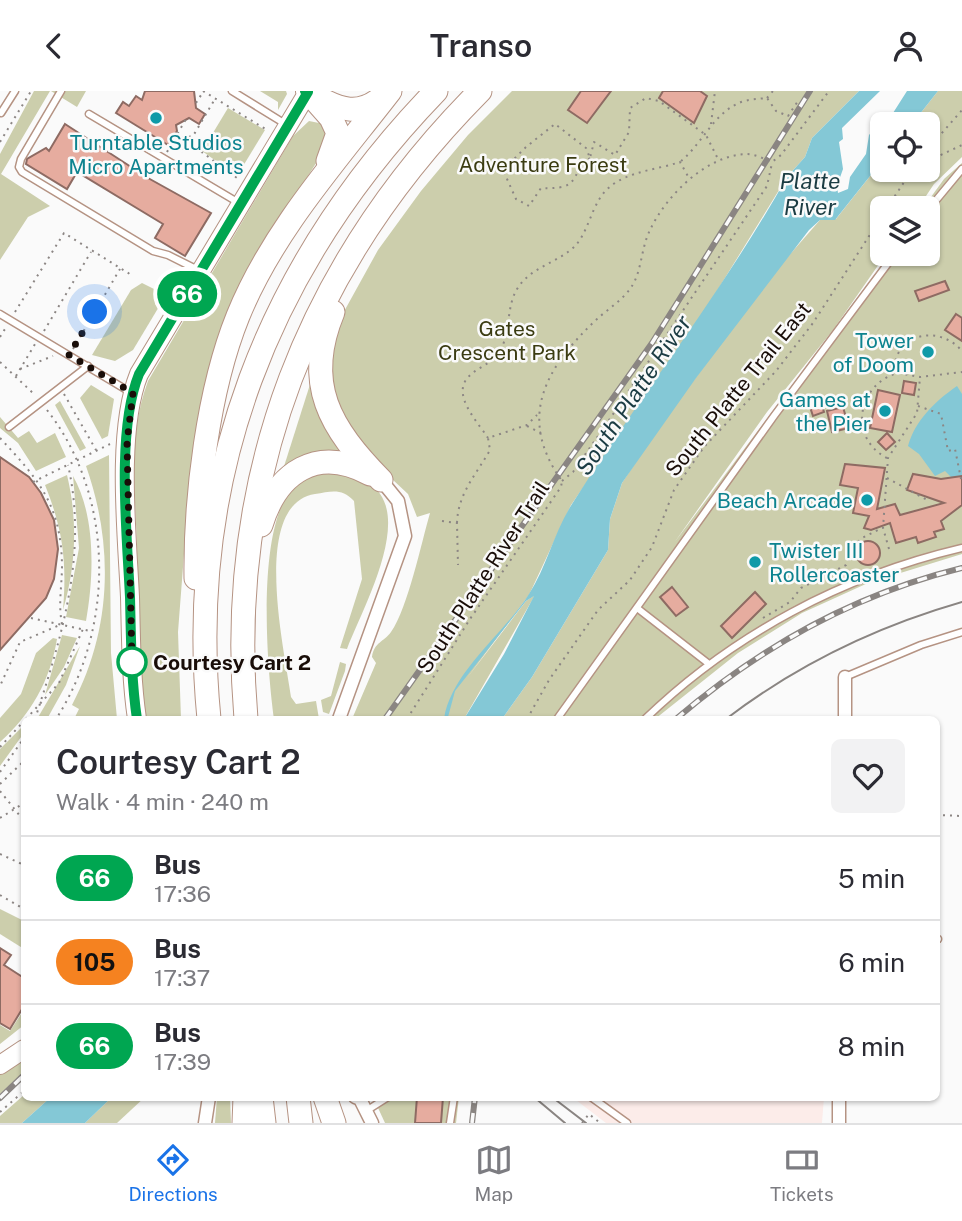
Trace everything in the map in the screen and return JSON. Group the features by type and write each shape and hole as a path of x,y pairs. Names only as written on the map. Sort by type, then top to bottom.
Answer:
{"highway":[{"path":"307,91 346,110 362,110 389,91"},
{"path":"208,708 197,631 196,549 202,470 219,374 238,315 269,256 333,152 338,133 331,118 307,91"},
{"path":"299,208 389,91"},
{"path":"208,708 205,632 217,506 235,425 253,369 294,280 335,212 384,148 436,91"},
{"path":"246,716 242,660 243,589 253,513 270,437 288,380 316,316 350,253 388,196 433,141 480,91"},
{"path":"381,480 349,446 332,419 321,382 321,349 336,303 365,248 402,184 433,141"},
{"path":"242,660 257,542 268,505 278,487 301,468 323,462 352,465 381,480"},
{"path":"244,1123 246,1101"},
{"path":"261,1101 264,1123"},
{"path":"298,1101 301,1123"},
{"path":"326,1101 334,1123"}],"street":[{"path":"137,716 128,545 127,442 133,393 139,374 307,91"},
{"path":"340,716 405,536 398,501 381,480"},
{"path":"845,677 845,716"},
{"path":"0,1065 21,1051"},
{"path":"205,1123 208,1101"},
{"path":"360,1101 372,1123"},
{"path":"839,1101 839,1123"}],"lane":[{"path":"1,113 15,91"},
{"path":"61,91 21,159 19,167 22,172 153,251 169,255 200,272"},
{"path":"232,91 288,125"},
{"path":"89,114 241,204"},
{"path":"940,196 962,169"},
{"path":"559,716 886,266"},
{"path":"0,314 133,393"},
{"path":"9,427 88,366"},
{"path":"648,716 709,664 799,606 918,558 962,548"},
{"path":"637,608 709,664"},
{"path":"845,677 921,645 962,632"},
{"path":"450,1123 453,1101"},
{"path":"597,1101 627,1123"}],"path":[{"path":"0,142 31,91"},
{"path":"196,103 203,91 267,130"},
{"path":"458,565 458,508 468,481 490,450 488,438 464,400 465,380 497,356 505,338 511,301 519,286 531,274 576,245 601,197 611,185 620,178 680,162 706,135 711,124 715,91"},
{"path":"711,124 739,103 767,98 773,91"},
{"path":"562,481 573,472 605,426 767,185 772,162 781,155 829,91"},
{"path":"767,98 776,111 788,116 798,101"},
{"path":"174,139 192,137 215,99"},
{"path":"590,158 586,148 555,124 526,147 506,167 505,174 512,183 516,199 529,206 541,188 561,188 570,183 590,158 594,142 615,155 629,132 630,108 641,99 656,99 706,135 719,162"},
{"path":"940,135 962,110"},
{"path":"163,158 186,120"},
{"path":"174,139 182,143 184,151 199,150 238,179"},
{"path":"940,156 962,145"},
{"name":"South Platte River Trail","path":"409,716 470,619 561,487 562,481 550,464 541,433 539,414 552,370 568,348 631,288 649,232 662,208 689,179 719,162 747,154 772,162"},
{"path":"680,162 689,179"},
{"path":"0,337 64,233 133,276"},
{"name":"South Platte Trail East","path":"529,716 549,680 598,610 630,580 652,547 674,490 704,447 776,371 806,333 870,234"},
{"path":"16,376 92,251"},
{"path":"20,369 53,356 64,363 121,269"},
{"path":"892,375 901,350 916,338 940,336 962,351"},
{"path":"0,362 41,402 58,424 77,460 96,518 100,562 91,631 84,659 58,716"},
{"path":"888,458 866,440 861,413 874,387 892,375 905,372 920,377 962,372"},
{"path":"889,549 883,528 888,458 917,414 920,377"},
{"path":"60,388 96,450"},
{"path":"918,407 941,414 948,451 955,449 961,479"},
{"path":"488,438 527,425 539,414"},
{"path":"527,425 541,433"},
{"path":"0,438 38,479 58,530 62,567 58,606 62,624"},
{"path":"33,482 110,444"},
{"path":"36,716 54,665 72,583 76,544 75,503 68,465"},
{"path":"886,477 929,501"},
{"path":"442,521 457,523"},
{"path":"760,619 790,602 801,588 846,565 860,539 883,528"},
{"path":"31,618 91,631"},
{"path":"0,686 20,642 62,624"},
{"path":"29,716 59,683 83,629"},
{"path":"0,670 7,674"},
{"path":"0,747 21,724"},
{"path":"0,772 21,742"},
{"path":"0,784 21,764"},
{"path":"0,791 21,817"},
{"path":"0,818 21,804"},
{"path":"940,815 962,816"},
{"path":"0,854 21,864"},
{"path":"0,895 21,907"},
{"path":"0,1112 21,1094"},
{"path":"582,1123 589,1114 600,1123"}],"shaded area":[{"path":"577,1101 824,1101 822,1123 606,1123"}],"green space":[{"path":"34,91 50,91 1,174 50,206 28,217 0,260 0,154"},
{"path":"51,91 86,91 77,107"},
{"path":"260,91 286,91 287,94 278,110 278,102"},
{"name":"Gates Crescent Park","path":"512,91 859,91 812,138 805,157 787,177 701,317 571,505 529,595 467,678 526,601 535,595 466,716 353,716 376,663 372,657 375,648 391,632 403,607 430,513 417,517 408,494 362,451 328,389 336,326 378,250 421,191 468,135"},
{"path":"938,91 962,91 962,157 940,178 940,112 921,112"},
{"path":"228,108 265,130 237,176 202,151"},
{"path":"309,121 324,124 327,137 318,160 243,279 218,338 194,473 184,554 178,632 181,716 145,716 134,484 135,442 142,401 148,381 293,136"},
{"path":"962,163 962,554 868,583 802,613 738,653 659,716 504,716 532,677 608,550 610,519 622,483 659,427 771,276 820,220 836,219 870,176 870,182 936,182 926,196 870,196 870,266 878,266 833,330 767,412 674,543 881,266 940,266 940,196 932,196 944,179"},
{"path":"142,283 166,295 133,350 115,361 92,355 131,290"},
{"path":"313,375 348,453 280,479"},
{"path":"91,385 114,399 108,436 102,439 80,398"},
{"path":"60,401 86,448 80,451 55,405"},
{"path":"0,417 18,438 29,431 37,443 55,433 66,457 36,471 18,443 0,428"},
{"path":"109,455 111,653 117,716 76,716 79,709 72,705 95,647 104,587 101,526 86,466"},
{"path":"335,472 355,477 366,482 381,495 388,514 387,536 374,586 347,649 340,648 362,579 354,501 341,492 332,491 315,494 295,504 283,524 277,551 279,616 291,697 296,704 316,701 318,716 274,716 267,597 274,531 282,504 295,486 319,475"},
{"path":"67,475 73,509 74,543 71,577 63,610 62,546 45,485"},
{"path":"73,476 86,509 91,547 91,585 86,621 66,617 79,548"},
{"path":"62,635 77,638 64,667 45,695"},
{"path":"53,638 57,639 50,669 38,696 24,716 21,716 21,720 0,742 0,718 21,694 36,653"},
{"path":"80,646 66,685 49,716 39,716"},
{"path":"340,662 346,664 345,671 329,714 323,712 321,700 331,696"},
{"path":"21,728 21,737 0,766 0,749"},
{"path":"0,909 21,920 21,947 0,934"},
{"path":"21,1014 21,1027 0,1044 0,1025 10,1031"},
{"path":"21,1059 21,1075 0,1094 0,1073"},
{"path":"21,1098 21,1101 47,1101 22,1123 0,1123 0,1116"},
{"path":"108,1101 141,1101 117,1123 85,1123"},
{"path":"217,1101 230,1101 231,1123 215,1123"},
{"path":"375,1101 459,1101 456,1123 385,1123"}],"water":[{"name":"Platte River","path":"859,91 880,91 842,128 843,139 839,142 843,169 837,186 838,193 848,189 850,177 866,154 870,134 870,176 835,220 820,220 809,230 696,378 622,483 610,519 608,550 532,677 504,716 466,716 504,654 534,596 526,601 455,691 448,716 445,716 457,685 467,669 529,594 572,504 736,261 787,177 805,157 812,138"},
{"name":"Platte River","path":"907,91 938,91 921,112 894,112"},
{"path":"957,386 962,394 962,478 953,479 945,471 935,476 919,454 908,446 915,428 926,413"},
{"path":"47,1101 108,1101 85,1123 22,1123"}],"building":[{"name":"Turntable Studios Micro Apartments","path":"145,91 194,91 196,108 205,114 199,124 189,118 176,125 177,131 168,145 116,113 123,102 129,106 136,96 142,100"},
{"path":"581,91 611,91 587,123 568,110"},
{"path":"663,91 700,91 707,96 694,123 659,98"},
{"path":"65,124 148,178 211,213 185,256 155,238 163,224 77,172 67,189 26,164 27,159 46,148 49,151"},
{"path":"945,281 949,290 919,301 915,291"},
{"path":"956,314 962,318 962,341 945,330"},
{"path":"904,381 916,383 914,395 902,393"},
{"name":"Games at the Pier","path":"878,390 900,395 892,432 870,428"},
{"path":"820,400 824,412 813,416 809,404"},
{"path":"843,407 849,428 832,432 827,411"},
{"path":"887,433 895,442 886,450 878,442"},
{"path":"0,457 29,477 41,493 54,520 58,549 54,579 46,598 0,650"},
{"path":"845,464 885,468 877,509 895,504 900,515 944,503 907,490 913,474 941,479 962,476 962,505 941,521 944,529 934,532 936,537 918,543 916,537 896,543 890,523 871,530 864,528 869,516 853,513 858,488 840,485"},
{"path":"868,541 877,544 880,553 877,562 868,565 859,562 856,553 859,544"},
{"path":"672,587 688,607 676,616 660,597"},
{"path":"755,592 766,604 732,638 721,626"},
{"path":"0,948 11,955 4,965 21,976 21,1011 10,1029 0,1023"},
{"path":"417,1101 443,1101 441,1123 415,1123"}],"tram line":[{"path":"730,716 781,681 838,649 899,623 962,602"},
{"path":"539,1101 565,1123"},
{"path":"557,1101 586,1123"}],"railway":[{"path":"387,716 652,343 810,91"},
{"path":"680,716 741,669 846,608 922,579 962,568"},
{"path":"0,1098 21,1078"},
{"path":"472,1123 475,1101"}],"bus line":[{"name":"66","path":"137,716 132,661 127,442 135,384 308,92 305,91"}],"place":[{"name":"Turntable Studios Micro Apartments","path":"156,118"},
{"name":"Tower of Doom","path":"928,352"},
{"name":"Games at the Pier","path":"885,411"},
{"name":"Beach Arcade","path":"867,500"},
{"name":"Twister III Rollercoaster","path":"755,562"},
{"name":"Courtesy Cart 2","path":"132,662"}],"route":[{"path":"95,312 69,355 133,393 127,442 132,662"}],"park label":[{"name":"Adventure Forest","path":"543,164"}],"water label":[{"name":"South Platte River","path":"633,395"}]}
